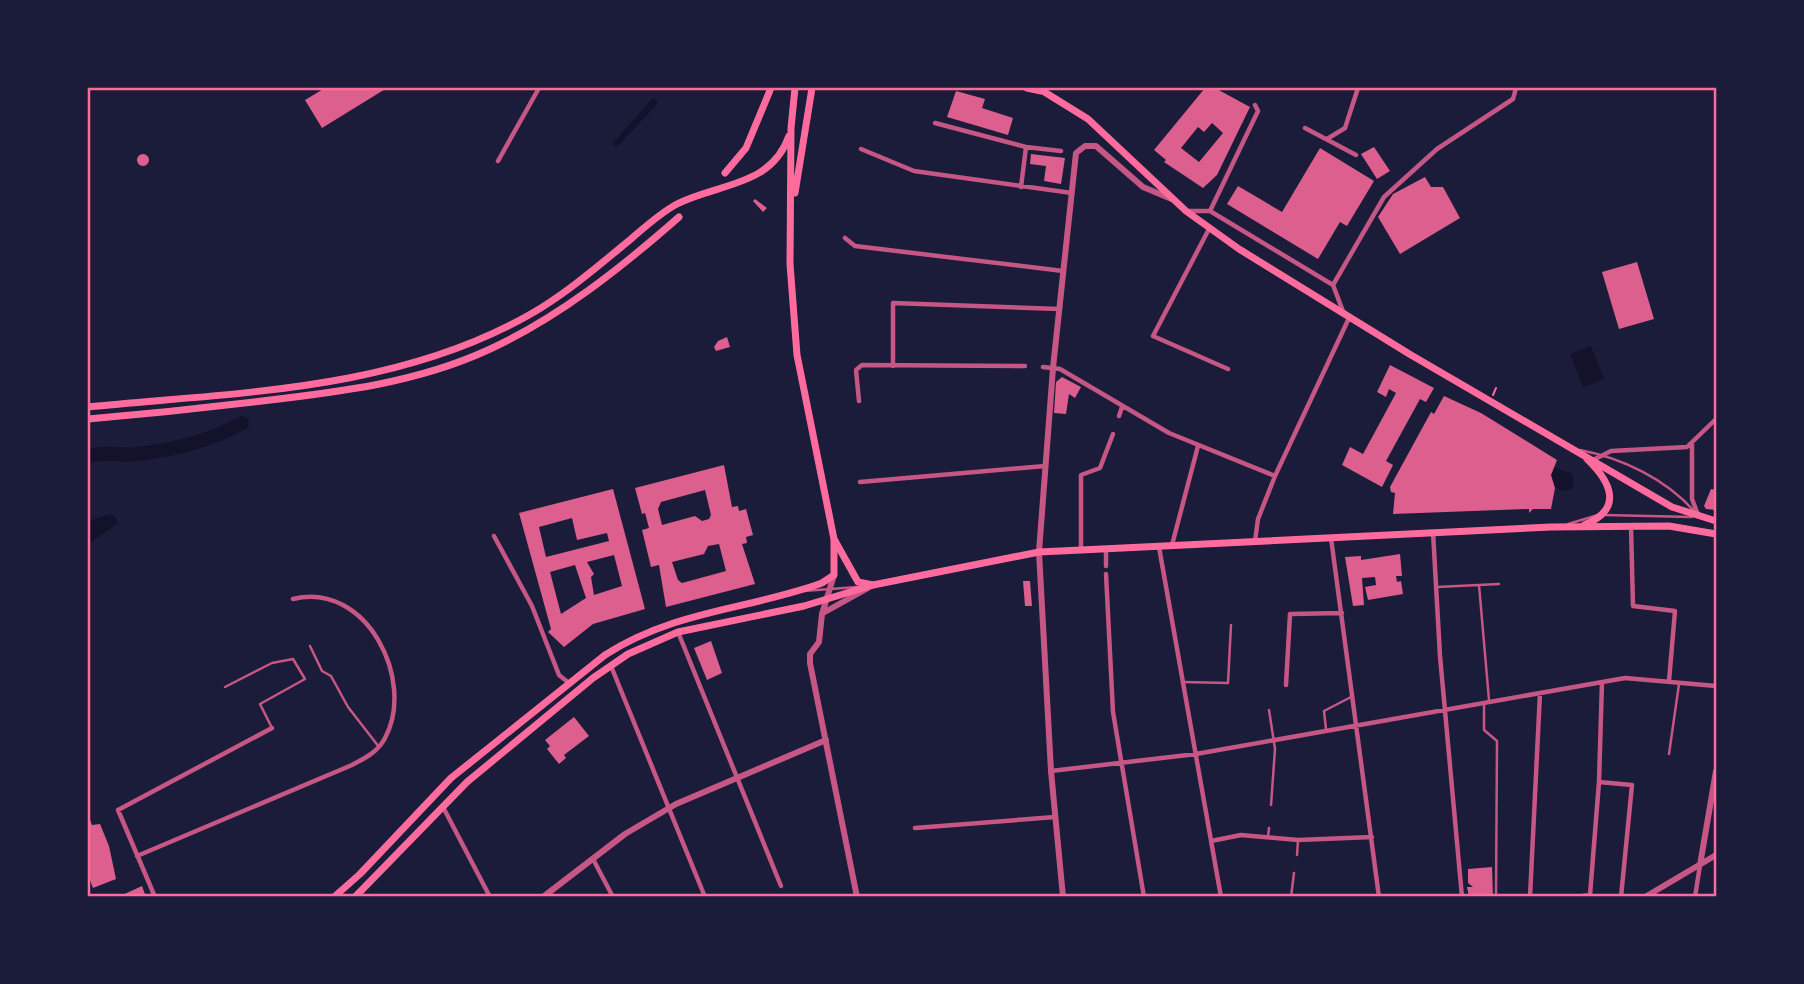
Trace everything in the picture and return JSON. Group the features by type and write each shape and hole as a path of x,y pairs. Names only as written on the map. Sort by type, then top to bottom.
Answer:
{"main road":[{"path":"725,173 746,148 771,88"},
{"path":"334,897 360,874 451,778 558,691 616,648 659,626 822,583 834,575 834,539 797,355 790,264 795,88"},
{"path":"793,204 812,88"},
{"path":"1027,88 1041,90 1088,119 1186,211 1209,229 1347,316 1672,507 1717,521"},
{"path":"88,407 354,378 415,365 459,350 531,314 678,204 758,175 778,157 792,124"},
{"path":"88,419 346,392 427,373 490,349 541,321 638,254 679,217"},
{"path":"1576,449 1608,482 1608,503 1601,515 1580,526"},
{"path":"355,897 443,807 514,742 610,665 649,643 678,632 826,599 873,585 1039,552 1561,526 1689,528 1717,534"},
{"path":"834,539 853,578 873,585"}],"street":[{"path":"498,162 539,88"},
{"path":"1327,139 1345,128 1358,88"},
{"path":"1333,285 1384,198 1437,149 1513,99 1516,88"},
{"path":"1210,211 1258,111 1255,105"},
{"path":"935,123 1027,146 1061,151"},
{"path":"1305,128 1356,155"},
{"path":"1063,897 1051,771 1039,552 1053,368 1076,153 1091,145 1101,150 1143,187 1174,200"},
{"path":"1021,187 1027,146"},
{"path":"861,149 914,171 1072,194"},
{"path":"1143,187 1150,186 1152,180"},
{"path":"1186,211 1210,211 1333,285 1347,316 1275,476 1258,519 1255,541"},
{"path":"1209,229 1153,336 1228,369"},
{"path":"845,238 855,246 1063,271"},
{"path":"893,366 893,303 1059,309"},
{"path":"859,401 856,370 859,367 1025,366"},
{"path":"1043,367 1068,374 1122,407 1198,446 1275,476"},
{"path":"1119,416 1122,407"},
{"path":"1593,460 1611,451 1682,449 1692,444 1717,419"},
{"path":"1081,550 1081,475 1100,468 1114,434"},
{"path":"1692,444 1692,499 1699,517"},
{"path":"1172,546 1198,446"},
{"path":"860,482 1045,466"},
{"path":"1631,527 1633,606 1675,611 1669,681"},
{"path":"1433,532 1445,712 1462,897"},
{"path":"494,536 531,606 559,675 558,691"},
{"path":"1330,537 1354,695 1379,897"},
{"path":"1159,547 1221,897"},
{"path":"1106,548 1106,566"},
{"path":"1106,574 1113,712 1144,897"},
{"path":"834,575 822,614 819,642 810,654 810,663 857,897"},
{"path":"822,614 873,585"},
{"path":"137,856 352,765 379,747 392,721 394,691 384,648 368,625 343,603 325,596 311,595 293,599"},
{"path":"1286,685 1290,614 1342,613"},
{"path":"678,632 781,886"},
{"path":"610,665 705,897"},
{"path":"559,675 569,683"},
{"path":"1051,771 1196,754 1327,733 1625,678 1717,685"},
{"path":"1583,896 1590,895 1599,782 1602,682"},
{"path":"1530,897 1540,693"},
{"path":"155,897 118,810 272,729"},
{"path":"544,897 593,858 669,808 826,740"},
{"path":"1695,897 1717,771"},
{"path":"1599,782 1632,785 1621,897"},
{"path":"443,807 491,897"},
{"path":"915,828 1055,817"},
{"path":"1211,841 1241,835 1298,840 1372,837"},
{"path":"1645,897 1717,855"},
{"path":"593,858 613,897"}],"lane":[{"path":"1576,449 1602,454 1669,488 1699,517"},
{"path":"1561,526 1586,516 1601,515 1699,517"},
{"path":"1437,587 1499,584"},
{"path":"790,592 873,585"},
{"path":"1479,585 1487,704 1484,730 1497,741 1496,897"},
{"path":"1183,682 1228,683 1231,625"},
{"path":"310,646 322,671 331,676 348,708 379,747"},
{"path":"225,687 272,663 293,659 305,679 260,705 272,729"},
{"path":"1669,754 1680,682"},
{"path":"1327,733 1324,711 1354,695"},
{"path":"1269,710 1275,741 1271,804"},
{"path":"1268,837 1269,828"},
{"path":"1297,855 1298,840"},
{"path":"1291,897 1294,873"}],"shaded area":[{"path":"653,98 658,103 616,148 612,144"},
{"path":"1591,346 1604,379 1583,387 1570,354"},
{"path":"1553,467 1572,474 1574,483 1571,489 1562,491 1553,486"},
{"path":"111,514 117,519 117,524 88,544 88,521"}],"building":[{"path":"325,88 387,88 322,128 305,100"},
{"path":"1205,88 1215,88 1250,107 1217,175 1203,188 1164,162 1166,160 1154,150","holes":["1212,123 1223,133 1199,162 1181,148 1198,127 1204,132"]},
{"path":"956,91 985,99 982,108 1013,118 1008,135 947,117"},
{"path":"1374,147 1390,171 1377,179 1361,154"},
{"path":"1320,148 1374,181 1347,226 1340,222 1318,259 1227,204 1238,186 1282,212"},
{"path":"143,154 149,160 143,166 137,160"},
{"path":"1031,154 1065,158 1061,184 1044,181 1046,166 1030,164"},
{"path":"1425,177 1431,187 1443,187 1460,218 1400,254 1378,217 1393,194"},
{"path":"755,199 767,208 763,212 753,201"},
{"path":"1637,262 1654,319 1619,329 1602,272"},
{"path":"727,337 730,347 716,351 714,347 718,341"},
{"path":"1390,365 1434,388 1426,402 1420,399 1386,461 1393,465 1382,487 1342,465 1350,447 1363,454 1396,393 1389,389 1386,397 1377,392"},
{"path":"1062,377 1081,387 1075,398 1069,394 1066,414 1054,413 1056,382"},
{"path":"1444,396 1481,413 1557,460 1551,475 1555,488 1551,509 1533,509 1529,513 1529,509 1393,514 1395,493 1391,492 1390,487 1431,412 1434,414"},
{"path":"724,465 732,507 738,506 739,511 746,509 753,535 746,537 747,543 742,544 755,584 666,607 659,565 651,567 642,530 649,528 635,488","holes":["705,490 711,515 709,519 702,521 695,516 662,525 658,509 661,502","719,544 726,571 682,583 678,580 672,562 704,554 708,546"]},
{"path":"613,489 645,609 593,624 564,647 548,632 551,629 519,513","holes":["572,518 577,540 607,533 609,541 546,557 539,527","614,555 622,586 594,595 591,577 594,574 587,562","575,565 586,598 561,614 550,572"]},
{"path":"1711,489 1716,490 1716,510 1706,509 1704,506"},
{"path":"1400,554 1402,576 1396,576 1397,582 1401,581 1403,594 1368,600 1365,587 1376,585 1375,577 1362,578 1364,605 1353,606 1345,557 1361,556 1361,560"},
{"path":"1023,581 1030,581 1032,606 1025,606"},
{"path":"711,641 722,673 707,680 694,648"},
{"path":"574,717 589,736 564,755 566,758 559,764 547,749 550,746 545,740"},
{"path":"88,815 92,825 100,824 109,846 116,879 93,888 88,875"},
{"path":"1492,867 1493,897 1469,897 1467,887 1473,887 1468,883 1468,869"},
{"path":"142,886 146,897 118,897"}],"waterway":[{"path":"88,456 165,450 204,440 242,423"}]}
